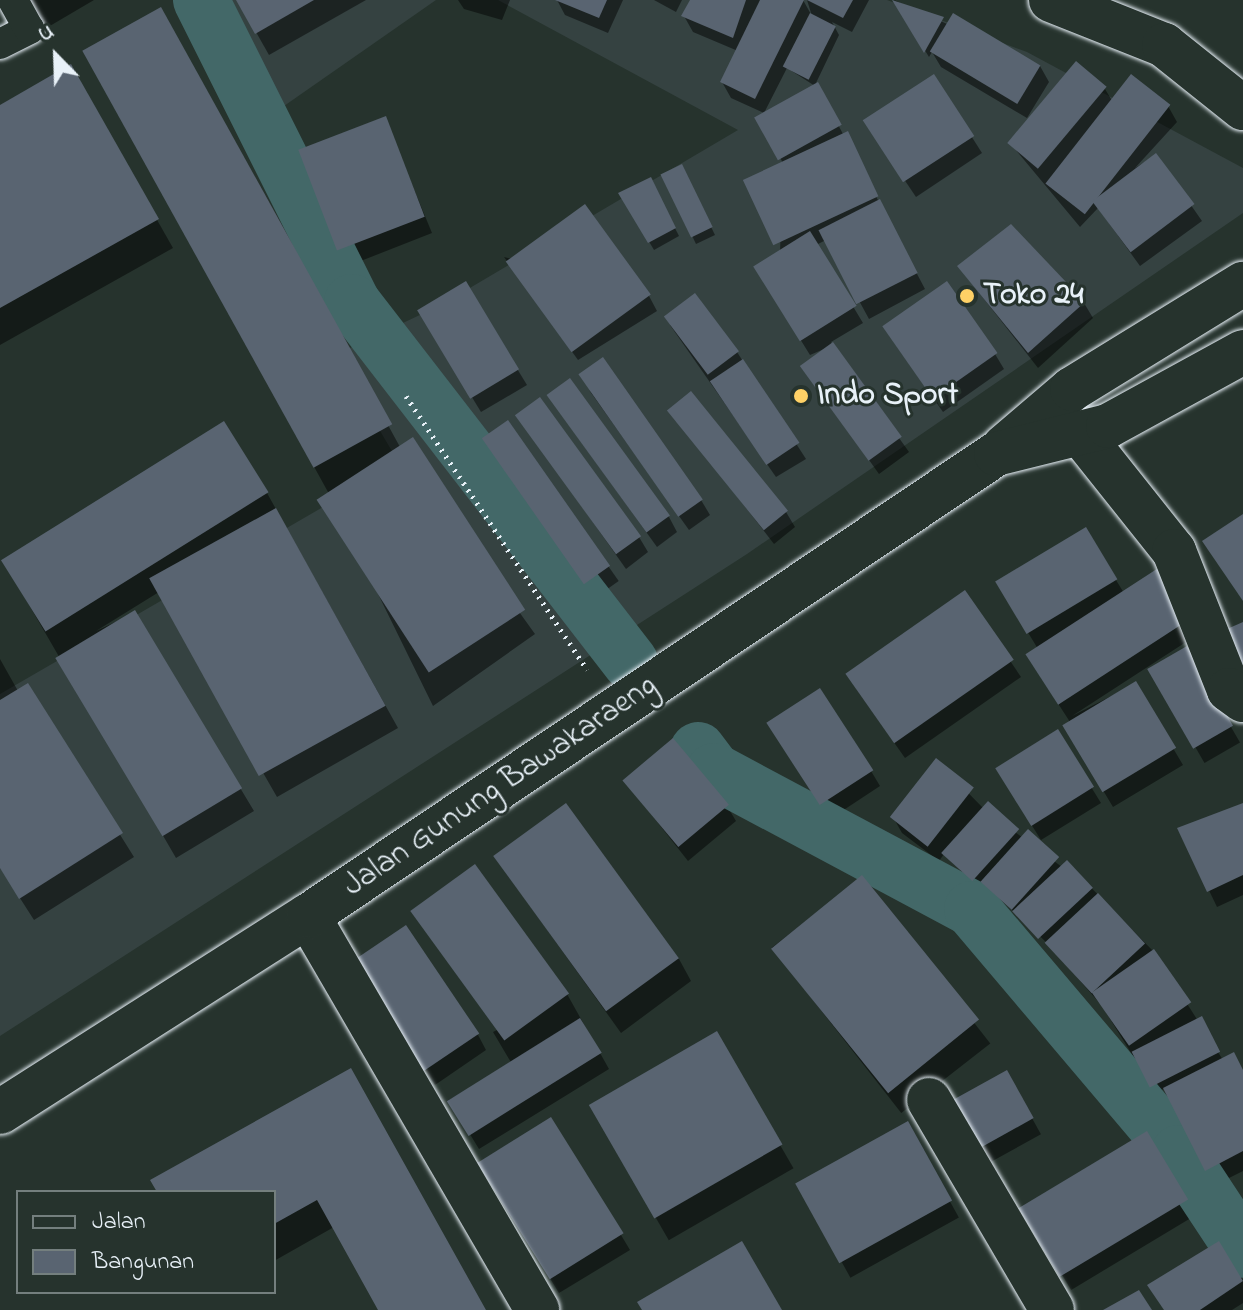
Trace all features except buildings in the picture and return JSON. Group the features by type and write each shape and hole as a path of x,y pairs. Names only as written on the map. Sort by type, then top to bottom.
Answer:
{"main road":[{"path":"1051,0 1164,45 1243,108"},
{"name":"Jalan Gunung Bawakaraeng","path":"0,1112 308,916 996,454 1072,389 1243,284"},
{"name":"Jalan Gunung Bawakaraeng","path":"996,454 1108,426 1243,352"},
{"path":"1080,433 1174,551 1229,690 1243,700"},
{"path":"308,916 537,1310"},
{"path":"929,1100 1052,1310"}],"lane":[{"path":"0,44 29,29 13,0"}],"path":[{"path":"406,396 614,710"}],"shaded area":[{"path":"188,0 436,0 284,106"},
{"path":"498,0 887,0 1027,52 1243,168 1243,213 747,554 0,1036 0,694 399,463 335,355 441,305 738,130"}],"waterway":[{"path":"201,0 352,302 630,662"},
{"path":"698,750 714,771 972,909 1179,1153 1243,1250"}],"place":[{"name":"Toko 24","path":"967,296"},
{"name":"Indo Sport","path":"801,396"}]}
